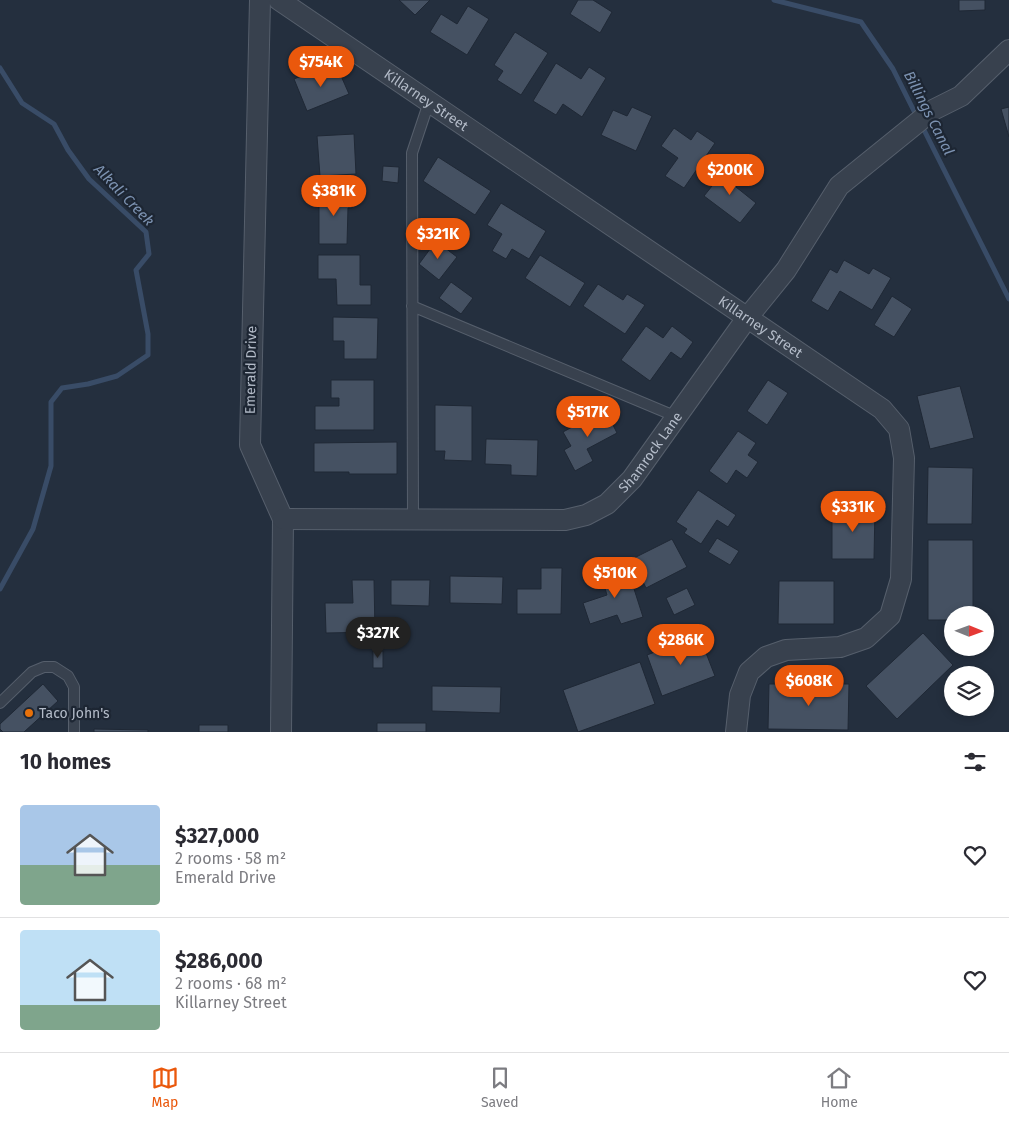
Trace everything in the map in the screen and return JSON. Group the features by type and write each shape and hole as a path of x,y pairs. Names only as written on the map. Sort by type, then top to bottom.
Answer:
{"street":[{"name":"Emerald Drive","path":"260,0 250,445 283,519 281,732"},
{"name":"Killarney Street","path":"279,0 882,409 899,429 904,458 901,579 890,616 866,638 840,647 786,650 766,657 749,672 740,695 736,732"},
{"name":"Shamrock Lane","path":"283,519 565,520 586,515 607,504 632,479 747,318 786,270 839,186 933,110 961,96 1009,50"}],"lane":[{"path":"413,520 412,153 430,102"},
{"path":"412,306 677,417"},
{"path":"0,703 32,672 44,667 54,667 68,676 74,687 74,732"}],"building":[{"path":"399,0 430,0 415,15"},
{"path":"578,0 593,0 612,12 600,33 570,14"},
{"path":"959,0 985,0 985,10 959,11"},
{"path":"468,6 489,19 467,55 430,32 441,14 457,24"},
{"path":"515,32 548,53 521,95 497,80 503,71 494,65"},
{"path":"556,63 581,79 589,67 606,78 582,117 563,104 556,115 533,101"},
{"path":"318,69 321,76 338,69 349,94 307,111 294,79"},
{"path":"632,107 652,116 636,151 601,135 613,110 627,116"},
{"path":"1009,107 1009,137 1001,109"},
{"path":"674,128 691,140 697,131 715,143 684,188 665,176 678,158 661,146"},
{"path":"354,134 356,174 320,176 317,136"},
{"path":"438,157 491,191 475,215 423,181"},
{"path":"383,166 399,167 398,183 382,181"},
{"path":"728,166 743,178 736,187 756,203 740,223 704,196"},
{"path":"319,192 352,192 352,208 348,208 347,244 319,244"},
{"path":"501,203 546,231 529,259 512,249 506,259 492,251 502,234 487,225"},
{"path":"436,241 457,257 439,280 419,264"},
{"path":"318,255 360,255 360,285 371,285 371,305 337,305 336,279 318,279"},
{"path":"540,255 585,283 570,307 525,278"},
{"path":"844,260 869,274 873,268 891,278 872,310 840,291 828,311 811,301 830,269 837,273"},
{"path":"451,282 473,298 461,314 439,298"},
{"path":"598,284 623,300 627,294 645,305 625,334 583,306"},
{"path":"892,296 912,309 894,337 874,325"},
{"path":"333,317 378,318 377,359 344,359 344,341 333,341"},
{"path":"646,326 663,338 672,326 693,342 681,359 671,352 650,381 621,360"},
{"path":"331,380 374,380 374,430 315,430 315,406 339,406 339,398 331,398"},
{"path":"768,380 788,393 767,425 747,411"},
{"path":"960,386 974,438 930,449 917,396"},
{"path":"435,405 472,406 472,461 444,460 445,451 435,451"},
{"path":"605,409 617,433 587,449 593,461 575,471 564,450 571,446 563,432"},
{"path":"738,431 756,443 748,455 758,462 747,478 736,470 727,484 709,471"},
{"path":"486,439 538,440 537,476 511,475 511,465 485,464"},
{"path":"397,442 397,474 314,472 314,443"},
{"path":"928,467 973,468 972,524 927,524"},
{"path":"698,490 736,515 728,527 717,520 701,544 684,533 687,529 676,522"},
{"path":"832,507 875,507 874,559 832,559"},
{"path":"717,538 739,551 730,565 708,552"},
{"path":"672,539 687,567 646,588 632,559"},
{"path":"928,540 973,540 973,606 944,606 944,620 928,620"},
{"path":"627,567 643,617 621,624 617,615 590,624 583,603 607,595 601,575"},
{"path":"541,568 562,568 561,614 517,614 517,589 541,589"},
{"path":"450,576 503,577 502,604 450,603"},
{"path":"352,580 374,580 375,632 326,633 325,603 353,603"},
{"path":"391,580 430,580 429,606 391,605"},
{"path":"779,581 834,581 834,624 778,624"},
{"path":"687,588 695,605 674,615 666,598"},
{"path":"923,633 953,665 944,666 944,674 897,719 866,686"},
{"path":"699,635 715,676 662,696 647,655"},
{"path":"373,651 383,651 383,668 373,668"},
{"path":"640,662 655,704 578,732 563,690"},
{"name":"Taco John's","path":"43,684 58,701 24,732 3,732 0,729 0,724"},
{"path":"769,684 849,684 848,730 768,729"},
{"path":"432,686 501,687 500,713 432,711"},
{"path":"377,723 426,723 426,732 377,732"},
{"path":"199,725 228,725 228,732 199,732"},
{"path":"94,729 148,730 148,732 94,732"}],"waterway":[{"name":"Billings Canal","path":"774,0 861,22 893,69 917,117"},
{"name":"Alkali Creek","path":"0,68 22,103 54,124 68,150 89,179 146,232 149,254 136,270 148,334 148,355 117,376 88,384 62,388 51,402 51,466 33,529 0,589"},
{"name":"Billings Canal","path":"921,124 1009,299"}],"place":[{"name":"Taco John's","path":"29,713"}]}
